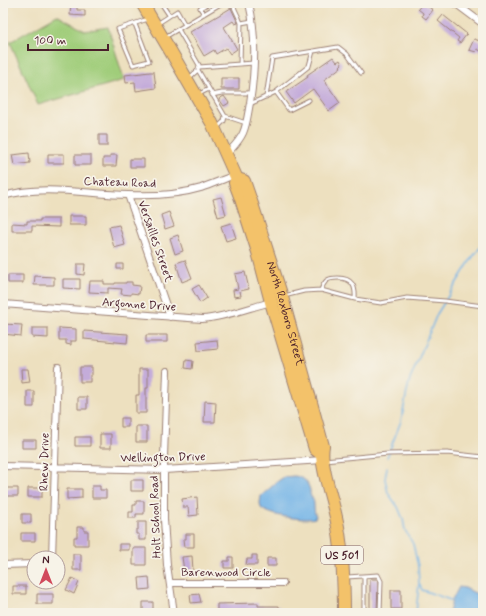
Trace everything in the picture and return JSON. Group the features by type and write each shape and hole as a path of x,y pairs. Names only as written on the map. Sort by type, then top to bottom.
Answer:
{"highway":[{"name":"North Roxboro Street","path":"142,3 215,130 236,177 235,183 258,252 278,304 290,345 295,347 323,446 322,457 338,525 342,548 344,613"},
{"name":"North Roxboro Street","path":"236,177 244,181 249,194 315,448 322,457"}],"street":[{"path":"226,155 243,134 250,104 254,63 254,41 249,3"},
{"path":"455,3 483,24"},
{"name":"Chateau Road","path":"3,196 22,192 49,190 150,195 200,188 236,177"},
{"name":"Versailles Street","path":"128,195 170,317"},
{"name":"Argonne Drive","path":"3,304 197,319 212,318 234,313 276,299"},
{"name":"Rhew Drive","path":"52,550 58,367"},
{"name":"Holt School Road","path":"167,372 164,470 165,539 174,613"},
{"name":"Wellington Drive","path":"3,466 164,470 322,457"},
{"path":"3,565 26,564"},
{"name":"Barenwood Circle","path":"170,583 283,583"}],"lane":[{"path":"162,3 169,15"},
{"path":"204,14 200,8 208,3"},
{"path":"163,38 222,3"},
{"path":"232,3 241,23 240,64"},
{"path":"135,24 150,61 133,65 118,29 135,24 153,22 177,11 185,25"},
{"path":"241,23 252,21"},
{"path":"178,29 212,95 225,116 246,123"},
{"path":"266,98 272,58 338,47 347,54 361,73"},
{"path":"250,104 266,98 276,92 308,66 313,51"},
{"path":"187,80 199,68 254,63"},
{"path":"196,96 209,89"},
{"path":"276,92 289,110 310,100"},
{"path":"212,95 222,93 251,93"},
{"path":"215,130 224,121 225,116"},
{"path":"321,290 325,282 332,278 344,278 351,282 356,291 355,299"},
{"path":"276,299 304,291 321,290 355,299 381,303 407,298 483,306"},
{"path":"483,420 483,434"},
{"path":"322,457 447,453 483,457"},
{"path":"343,577 378,575 381,581 380,613"},
{"path":"364,576 364,613"}],"green space":[{"path":"57,15 85,31 108,27 124,80 38,105 10,42"}],"water":[{"path":"294,476 303,478 308,484 311,497 314,501 315,518 303,519 287,517 265,511 261,508 261,496 284,477"},
{"path":"459,587 465,588 483,597 483,613 449,613 452,600"}],"building":[{"path":"71,3 77,3 77,10 85,10 85,16 70,15"},
{"path":"423,3 433,10 426,19 422,16 423,13 418,9"},
{"path":"231,8 238,23 235,24 233,21 224,27 237,49 230,54 226,48 216,54 214,50 204,56 190,32"},
{"path":"443,15 467,34 460,43 457,41 459,38 438,21"},
{"path":"474,39 483,42 483,52 477,49 476,52 469,50"},
{"path":"333,57 337,62 340,60 342,64 340,66 341,67 324,80 340,103 329,111 313,89 294,103 286,92"},
{"path":"154,72 156,88 136,91 135,82 126,83 125,75"},
{"path":"221,78 239,78 239,89 221,89"},
{"path":"224,96 229,103 224,106 219,99"},
{"path":"99,135 107,135 107,146 99,146"},
{"path":"29,153 30,163 14,165 12,155"},
{"path":"48,154 64,154 64,163 48,163"},
{"path":"75,155 91,155 91,165 75,165"},
{"path":"110,155 117,155 116,166 103,166 103,158 110,158"},
{"path":"130,159 144,159 144,167 130,167"},
{"path":"221,197 226,215 218,217 213,199"},
{"path":"169,212 174,226 165,229 161,215"},
{"path":"69,216 86,216 86,225 69,225"},
{"path":"40,219 59,219 59,227 32,226 32,231 12,231 12,223 27,224 27,221 40,221"},
{"path":"231,223 236,238 226,241 221,226"},
{"path":"119,225 125,245 114,248 109,227"},
{"path":"178,235 183,251 175,254 170,238"},
{"path":"185,260 192,278 182,282 176,263"},
{"path":"77,264 85,264 84,275 77,274"},
{"path":"117,264 123,264 123,269 117,269"},
{"path":"245,272 249,289 240,291 241,296 234,297 233,290 238,289 235,274"},
{"path":"8,275 23,275 23,283 8,283"},
{"path":"35,276 54,277 54,285 34,285"},
{"path":"63,279 80,279 80,289 63,288"},
{"path":"90,281 104,281 104,284 132,282 132,285 140,286 139,294 121,294 122,289 108,288 108,293 89,292"},
{"path":"199,285 207,298 200,303 192,289"},
{"path":"3,324 22,325 21,336 3,334"},
{"path":"32,328 48,328 48,338 32,337"},
{"path":"59,328 76,329 76,341 71,341 71,345 66,344 66,340 59,340"},
{"path":"84,331 128,334 127,343 84,339"},
{"path":"146,335 167,335 167,342 146,342"},
{"path":"217,340 218,349 198,351 197,342"},
{"path":"186,360 193,361 192,369 185,368"},
{"path":"80,367 92,367 90,382 80,382"},
{"path":"21,369 28,369 30,382 22,383"},
{"path":"139,369 148,369 146,413 136,413 136,395 139,395"},
{"path":"27,391 34,391 34,407 27,407"},
{"path":"78,397 87,397 87,409 78,409"},
{"path":"205,401 216,402 215,422 204,422"},
{"path":"121,418 128,418 128,427 121,427"},
{"path":"136,426 147,426 147,442 136,442"},
{"path":"100,434 111,434 111,448 100,448"},
{"path":"75,437 90,437 90,446 75,446"},
{"path":"22,440 36,440 36,448 22,448"},
{"path":"131,480 143,480 143,491 131,491"},
{"path":"92,486 100,486 100,490 106,490 106,498 92,498"},
{"path":"3,488 18,488 18,496 3,496"},
{"path":"28,488 42,488 42,497 28,497"},
{"path":"67,489 82,489 82,498 67,499"},
{"path":"197,497 198,515 189,516 188,507 183,507 182,499"},
{"path":"136,501 144,501 144,514 136,514 136,518 129,518 129,512 133,512 133,505 136,505"},
{"path":"22,514 31,514 31,523 22,523"},
{"path":"138,522 146,522 146,540 139,540 139,534 136,534 136,530 138,530"},
{"path":"77,527 84,527 84,531 88,531 88,545 74,545 74,537 77,537"},
{"path":"21,533 35,533 35,541 21,541"},
{"path":"186,534 194,534 194,547 184,547 183,539 186,539"},
{"path":"119,544 129,544 129,550 119,550"},
{"path":"133,548 146,548 146,565 133,565"},
{"path":"73,554 81,554 81,570 73,570"},
{"path":"252,555 257,555 257,565 246,565 247,559 252,559"},
{"path":"192,556 193,570 184,571 182,557"},
{"path":"229,557 233,557 233,568 224,568 224,561 229,561"},
{"path":"267,558 276,558 276,566 267,566"},
{"path":"149,577 150,589 140,590 139,578"},
{"path":"72,578 79,582 74,594 66,590"},
{"path":"370,579 377,579 378,581 377,613 370,613"},
{"path":"13,586 26,586 26,594 13,594"},
{"path":"391,590 401,590 401,609 391,609"},
{"path":"37,594 53,594 53,604 37,604"},
{"path":"199,594 201,602 191,603 190,595"},
{"path":"143,602 153,602 153,613 143,613"},
{"path":"258,603 258,606 279,606 279,613 217,612 217,604"}],"waterway":[{"path":"387,457 401,421 409,382 437,314 472,258 483,244"},
{"path":"387,467 385,479 388,493 398,507 403,519 405,530 413,544 418,566 419,583 416,613"},
{"path":"420,585 422,590 453,601"}]}
